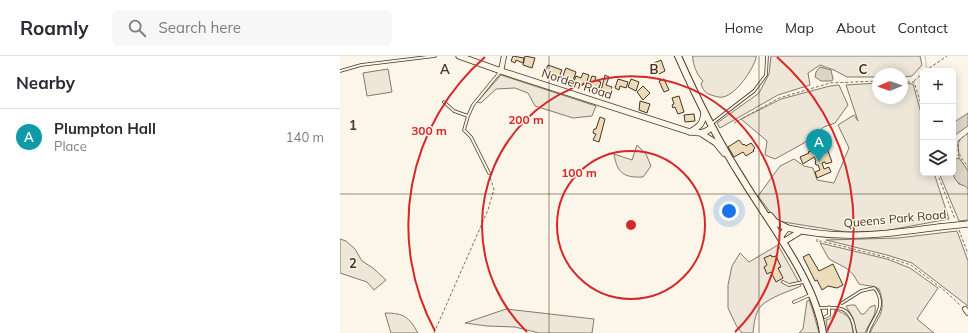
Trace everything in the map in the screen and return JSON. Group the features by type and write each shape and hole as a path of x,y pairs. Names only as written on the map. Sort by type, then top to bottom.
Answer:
{"main road":[{"path":"678,56 711,126 733,164 781,239 811,294 818,309 823,333"},
{"path":"751,193 757,198 775,222 787,228"}],"street":[{"name":"Norden Road","path":"459,56 690,132 702,134"},
{"path":"501,71 504,56"},
{"path":"690,132 701,125 704,113"},
{"path":"690,132 711,126"},
{"path":"702,134 708,131 711,126"},
{"path":"702,134 716,142 733,164"},
{"name":"Queens Park Road","path":"787,228 817,234 844,235 883,234 968,224"},
{"path":"781,239 787,228"},
{"path":"781,239 801,231"}],"lane":[{"path":"340,71 360,65 435,56"},
{"path":"711,126 754,91 766,75 767,56"},
{"path":"489,173 471,137 464,130 473,105 501,71"},
{"path":"444,102 454,111 468,116"},
{"path":"783,282 789,286 804,281"},
{"path":"842,303 861,291 874,288 877,290 880,300 880,310 868,333"},
{"path":"794,302 811,294"},
{"path":"818,309 829,307 844,309 852,318 855,333"},
{"path":"825,317 829,315 829,307"}],"path":[{"path":"930,68 947,56"},
{"path":"908,82 914,82 920,76"},
{"path":"734,123 779,98 830,83 872,81"},
{"path":"914,82 921,104"},
{"path":"968,133 960,139 958,144 959,155 968,167"},
{"path":"434,333 488,210 494,189 489,173"},
{"path":"938,176 968,254"},
{"path":"817,234 817,242 821,241 886,257 911,265 966,311"}],"shaded area":[{"path":"692,56 756,56 756,58 752,68 744,80 734,91 723,97 717,97 703,90 701,84 703,81 699,77"},
{"path":"771,56 920,56 922,65 912,76 908,76 908,68 872,68 872,77 847,77 820,65 808,73 810,85 778,95 720,128 717,123 759,93 769,74"},
{"path":"820,67 831,70 832,81 821,81 815,77 816,72"},
{"path":"388,69 392,92 367,96 363,73"},
{"path":"501,75 596,106 592,116 573,118 535,106 528,93 515,88 496,89 481,103 477,102"},
{"path":"872,83 872,104 908,104 908,84 913,84 920,109 920,176 935,176 949,219 884,231 846,232 777,221 758,196 780,166 794,159 804,166 813,168 817,180 834,183 849,148 838,125 854,115 858,121 846,85"},
{"path":"839,85 848,105 835,123 824,127 804,143 775,159 765,155 767,141 741,119 781,99"},
{"path":"968,113 968,126 956,134 956,121"},
{"path":"968,133 968,171 959,158 958,141"},
{"path":"637,145 646,154 651,166 643,177 636,177 622,173 619,170 615,160 614,154 632,160"},
{"path":"959,158 968,171 968,189 955,179 956,159"},
{"path":"940,176 954,176 959,184 966,186 968,189 968,220 959,221"},
{"path":"957,231 968,261 968,306 912,263 887,255 826,240 898,238"},
{"path":"340,239 346,241 355,249 362,261 373,268 386,280 374,290 367,282 340,273"},
{"path":"820,243 887,259 910,268 938,288 917,319 934,333 870,333 882,308 882,300 879,289 872,286 859,284 853,274 846,268 829,259"},
{"path":"778,245 801,286 775,297 761,306 757,312 753,333 742,333 736,325 728,308 728,285 732,266 740,253 749,262"},
{"path":"809,300 819,333 799,333 803,329 807,301"},
{"path":"855,305 861,314 864,314 870,307 875,305 874,316 865,333 857,333 853,318 846,306"},
{"path":"506,309 594,319 592,333 539,333 515,327 487,326 465,323"},
{"path":"835,310 850,320 853,333 828,333 826,320 830,319"},
{"path":"385,313 397,314 405,317 412,323 418,333 391,333"}],"building":[{"path":"513,56 524,58 523,63 516,60 515,63 511,61"},
{"path":"525,56 535,58 532,68 523,65"},
{"path":"661,60 665,71 659,74 654,63"},
{"path":"548,65 562,70 559,77 552,76 545,72"},
{"path":"566,68 576,72 573,81 562,78"},
{"path":"583,73 589,75 586,84 583,83 583,85 574,81 576,76 581,78"},
{"path":"605,75 609,77 606,85 612,87 610,93 601,91"},
{"path":"592,76 596,77 595,80 601,82 599,88 596,87 595,89 588,87"},
{"path":"618,79 628,82 626,88 620,86 619,90 615,88"},
{"path":"631,79 639,82 636,91 628,87"},
{"path":"664,79 669,90 664,92 659,81"},
{"path":"643,86 650,93 643,100 637,92"},
{"path":"679,96 684,112 678,114 675,107 673,108 672,105 674,104 672,98"},
{"path":"640,101 650,104 647,113 639,110"},
{"path":"694,114 695,121 685,122 684,115"},
{"path":"600,117 605,119 599,142 593,140 596,134 593,133"},
{"path":"739,140 746,146 751,143 755,148 753,150 754,151 746,156 743,152 734,157 728,147"},
{"path":"819,148 820,150 824,148 826,152 828,151 832,162 826,164 825,162 822,163 824,169 829,167 831,172 817,178 815,172 820,170 818,165 816,165 814,157 803,164 800,157"},
{"path":"809,254 819,271 833,264 843,285 837,288 828,286 822,290 817,280 815,281 803,257"},
{"path":"771,255 772,257 776,256 781,267 778,268 783,278 776,282 771,272 767,274 764,267 767,265 764,258"}],"waterway":[{"path":"925,56 927,68"}],"place":[{"name":"Plumpton Hall","path":"819,162"}]}
